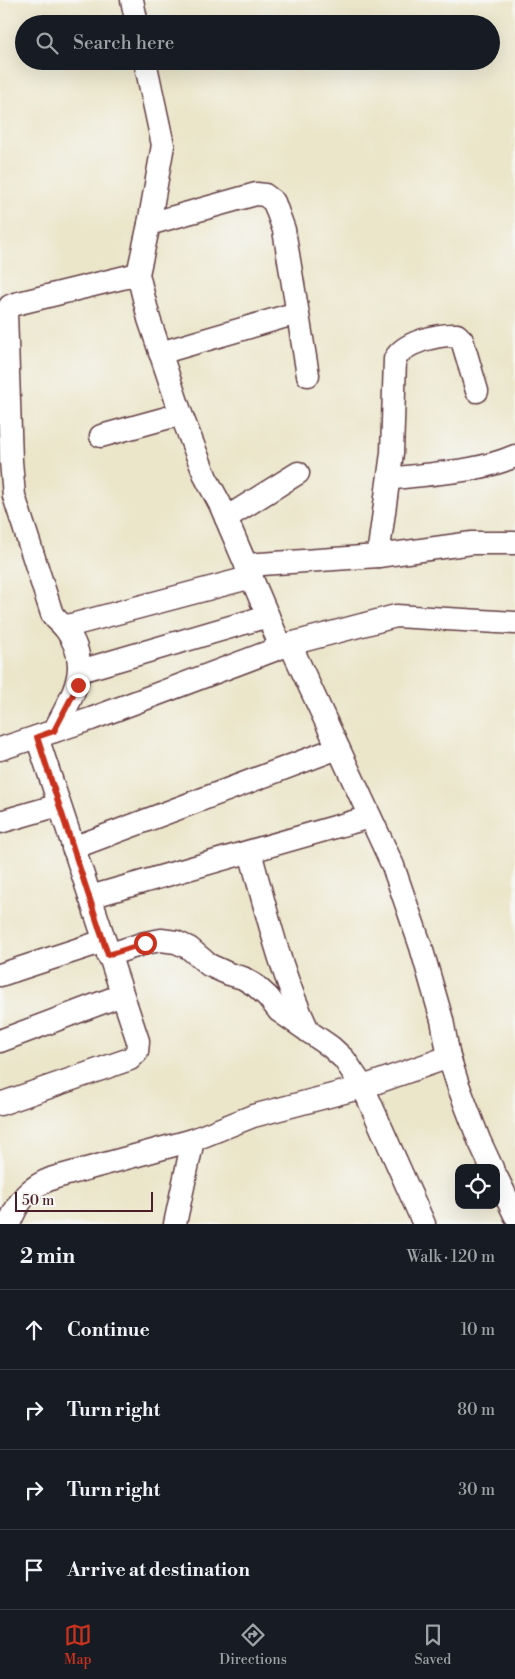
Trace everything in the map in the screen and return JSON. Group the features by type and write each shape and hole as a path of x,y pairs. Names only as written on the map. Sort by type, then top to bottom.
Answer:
{"street":[{"path":"132,0 135,15"},
{"path":"147,70 163,145 138,274 149,320 181,414 206,478 226,518 268,616 286,645 338,748 393,866 421,947 462,1095 490,1164"},
{"path":"149,224 256,194 265,195 274,202 284,230 308,376"},
{"path":"0,1104 130,1060 137,1052 138,1041 60,805 45,734 78,685 80,671 76,648 64,627 52,614 14,496 6,313 10,306 15,304 138,274"},
{"path":"160,354 297,314"},
{"path":"378,556 392,453 395,359 398,352 406,346 417,342 450,334 457,335 462,340 477,391"},
{"path":"101,436 181,414"},
{"path":"389,479 477,467 497,463 515,456"},
{"path":"226,518 298,473"},
{"path":"64,627 249,571 472,543 515,542"},
{"path":"80,671 268,616"},
{"path":"0,749 91,719 286,645 396,616 515,623"},
{"path":"73,848 338,748"},
{"path":"0,822 60,805"},
{"path":"90,897 370,817"},
{"path":"250,852 282,967 295,1003 310,1032"},
{"path":"0,974 106,948 160,940 176,942 189,948 209,965 243,978 256,986 279,1011 332,1047 364,1087 424,1224"},
{"path":"0,1040 122,995"},
{"path":"9,1224 19,1203 29,1190 39,1183 192,1140 253,1116 364,1087 450,1057"},
{"path":"175,1224 192,1140"},
{"path":"500,1184 515,1215"}],"route":[{"path":"78,685 54,731 37,737 108,955 145,943"}]}
